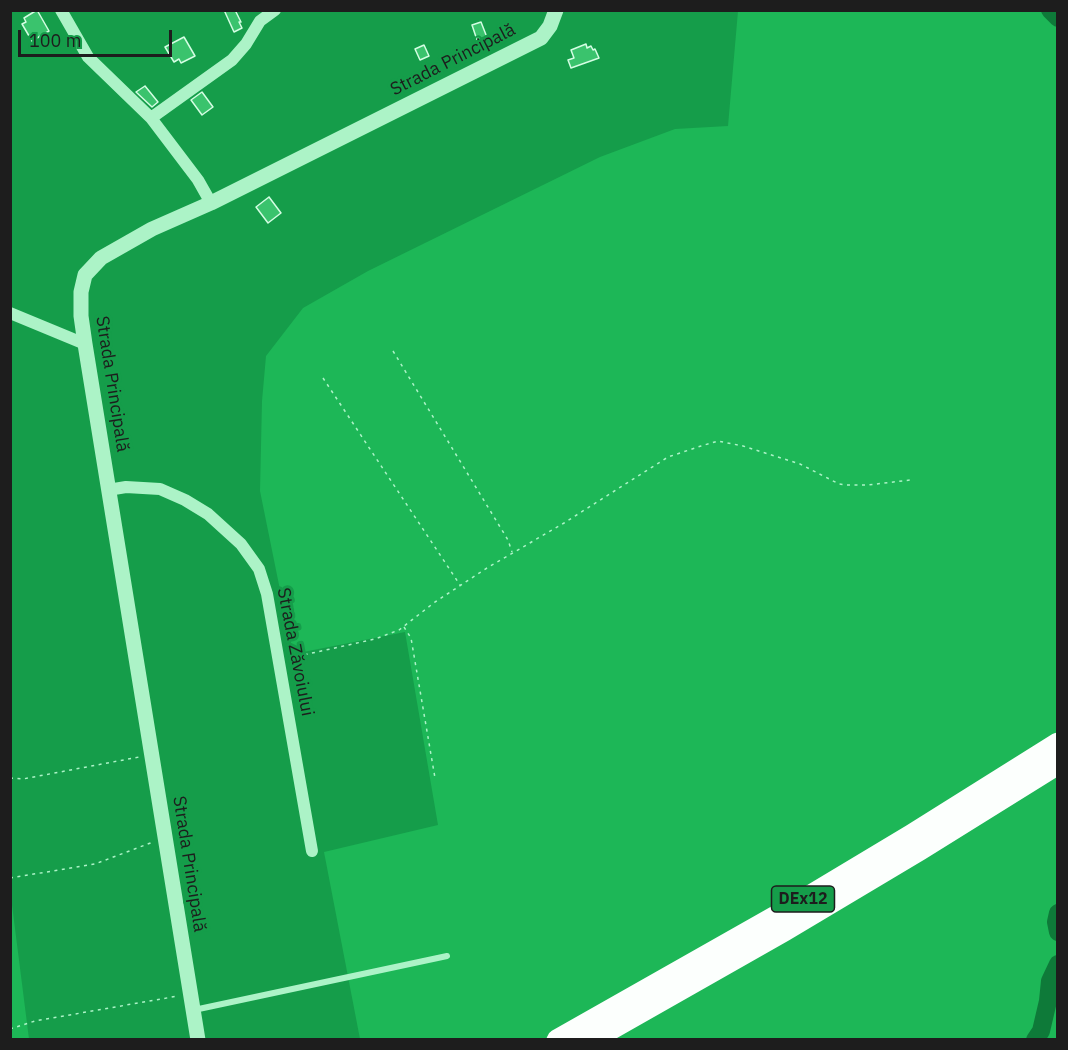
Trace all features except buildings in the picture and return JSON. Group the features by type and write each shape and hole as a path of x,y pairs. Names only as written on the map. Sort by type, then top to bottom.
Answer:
{"highway":[{"name":"DEx12","path":"557,1040 1053,756"},
{"name":"DEx12","path":"592,1040 784,931 920,850 1053,756"}],"street":[{"path":"61,10 88,57 151,118 198,180 211,203"},
{"path":"151,118 232,60 246,44 260,21 275,10"},
{"name":"Strada Principală","path":"198,1040 85,344 81,316 81,292 85,274 101,258 152,230 211,203 540,38 550,26 556,10"},
{"path":"11,314 85,344"},
{"name":"Strada Zăvoiului","path":"108,490 126,486 160,489 185,500 208,514 241,544 259,569 267,594 312,851"}],"lane":[{"path":"193,1010 447,956"}],"path":[{"path":"393,351 508,540 513,553"},
{"path":"323,378 460,586"},
{"path":"279,660 375,639 404,627 435,602 668,457 718,441 743,446 800,464 839,484 868,485 910,480"},
{"path":"404,627 411,638 435,777"},
{"path":"10,778 23,779 152,755"},
{"path":"10,878 95,864 165,837"},
{"path":"10,1029 35,1021 191,994"}],"green space":[{"path":"738,11 1057,11 1057,1039 360,1039 324,852 438,825 405,632 293,654 260,491 262,401 266,356 303,308 368,271 600,157 675,129 728,126"},
{"path":"11,897 29,1039 11,1039"}],"waterway":[{"path":"1050,10 1058,18"},
{"path":"1058,913 1056,922 1058,932"},
{"path":"1035,1040 1041,1031 1050,981 1058,964"}]}
